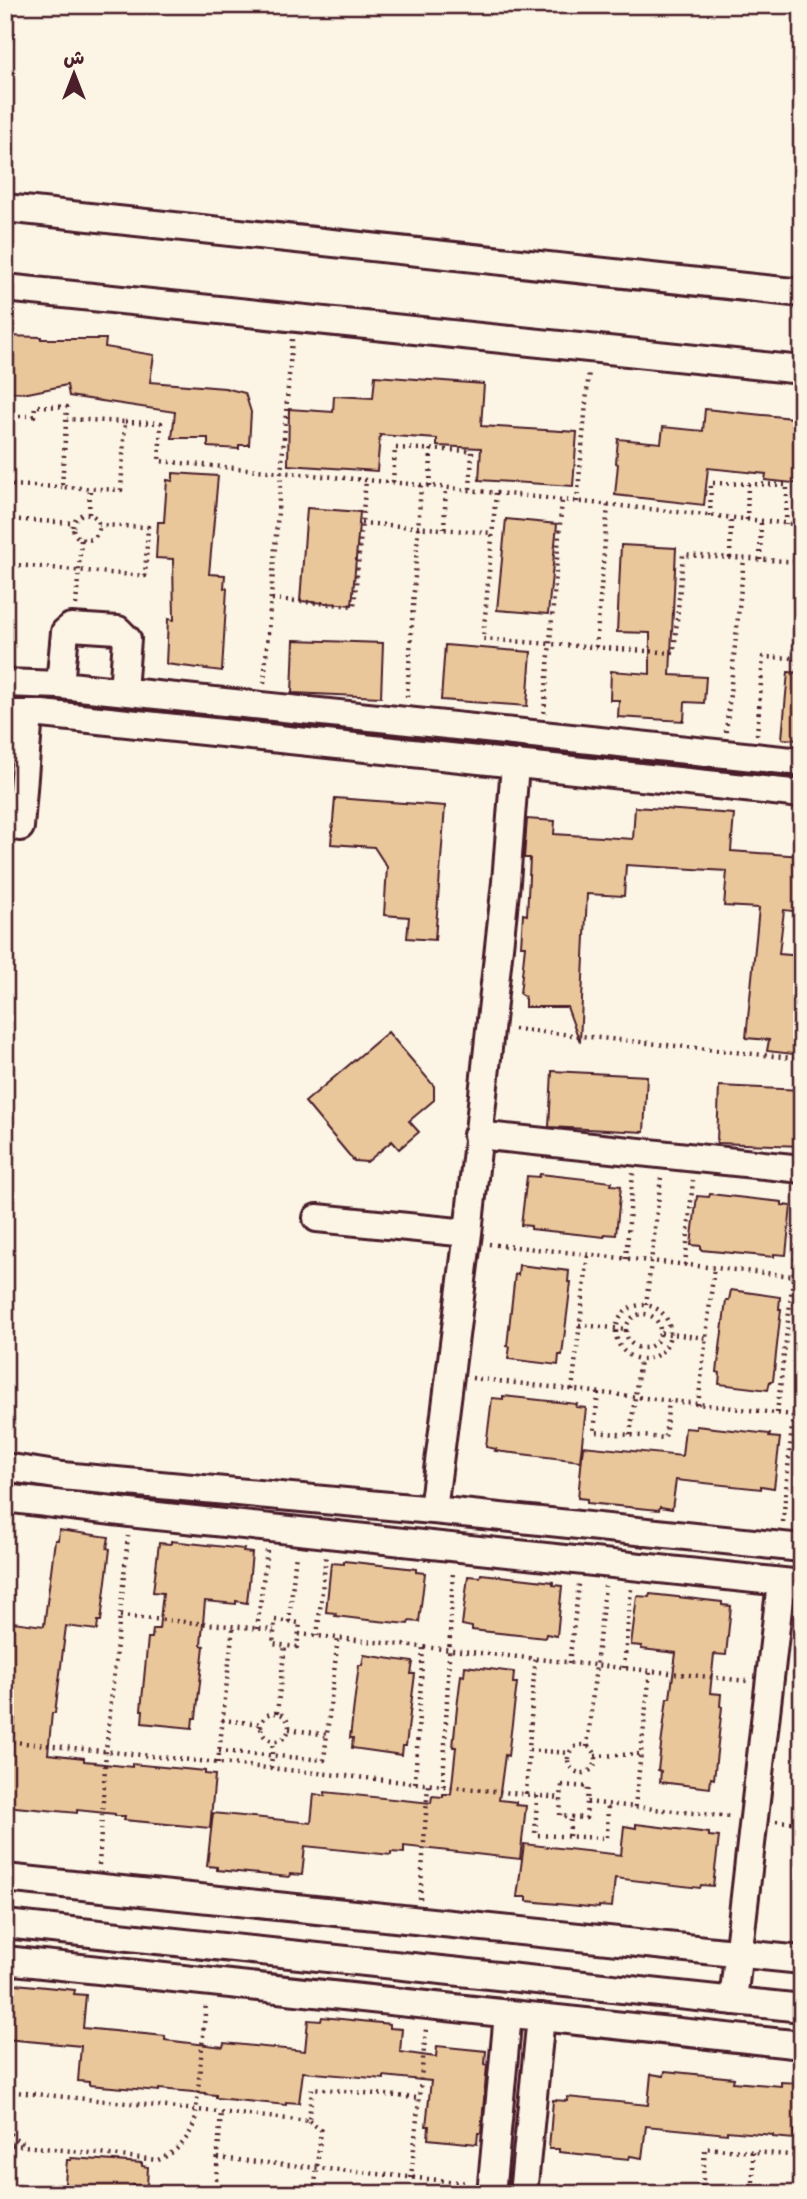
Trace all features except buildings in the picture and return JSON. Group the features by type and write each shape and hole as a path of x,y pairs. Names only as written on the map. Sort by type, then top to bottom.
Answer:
{"street":[{"path":"5,208 802,293"},
{"path":"5,288 802,370"},
{"path":"61,685 67,628 118,631 124,634 127,644 123,691"},
{"path":"5,683 123,691 802,762"},
{"path":"20,827 17,714 802,794"},
{"path":"433,1510 467,1237 506,882 514,765"},
{"path":"477,1135 802,1169"},
{"path":"317,1218 467,1237"},
{"path":"5,1467 62,1476 433,1510 780,1546"},
{"path":"134,1514 143,1482"},
{"path":"5,1498 791,1583 769,1684 733,2001"},
{"path":"754,1580 780,1546"},
{"path":"5,1878 802,1959"},
{"path":"5,1924 802,2008"},
{"path":"5,1960 802,2045"},
{"path":"372,1999 374,1963"},
{"path":"492,2190 508,2014"},
{"path":"523,2194 541,2017"}],"path":[{"path":"262,706 294,317"},
{"path":"577,502 592,348"},
{"path":"5,416 34,416 35,406 67,407 62,487"},
{"path":"67,419 162,423 159,461 393,482 802,525"},
{"path":"5,485 121,490 125,422"},
{"path":"393,482 395,448 472,451 470,490"},
{"path":"430,486 431,449"},
{"path":"271,598 354,606 366,480"},
{"path":"710,516 711,483 788,485 786,524"},
{"path":"747,520 748,484"},
{"path":"405,721 421,485"},
{"path":"89,514 90,488"},
{"path":"444,529 446,488"},
{"path":"496,493 483,639 674,653 683,555 802,562"},
{"path":"542,735 562,500"},
{"path":"596,647 608,505"},
{"path":"75,627 81,540 74,530 74,523 77,518 89,514"},
{"path":"81,540 94,538 98,534 99,525 89,514"},
{"path":"730,558 731,518"},
{"path":"5,519 74,523"},
{"path":"760,560 761,521"},
{"path":"361,523 493,533"},
{"path":"5,564 145,576 148,527 99,525"},
{"path":"724,754 744,559"},
{"path":"756,757 763,657 802,658"},
{"path":"489,1026 802,1059"},
{"path":"626,1259 634,1152"},
{"path":"646,1305 664,1155"},
{"path":"685,1265 695,1158"},
{"path":"778,1413 802,1203"},
{"path":"467,1237 589,1255 802,1277"},
{"path":"572,1390 589,1255"},
{"path":"698,1405 715,1268"},
{"path":"638,1305 646,1305 661,1312 666,1318 670,1334 663,1350 640,1359 624,1351 619,1344 616,1328 623,1313 638,1305"},
{"path":"646,1314 657,1321 661,1333 654,1345 641,1349 629,1342 626,1329 633,1317 646,1314"},
{"path":"579,1325 626,1329"},
{"path":"661,1333 706,1338"},
{"path":"630,1435 640,1359"},
{"path":"450,1375 802,1416"},
{"path":"598,1393 594,1432 665,1438 669,1401"},
{"path":"780,1546 793,1415"},
{"path":"97,1887 106,1751 134,1514"},
{"path":"257,1629 269,1528"},
{"path":"289,1622 298,1531"},
{"path":"317,1636 329,1535"},
{"path":"443,1786 454,1548"},
{"path":"569,1662 608,1564"},
{"path":"595,1756 587,1747 608,1564"},
{"path":"608,1564 624,1668"},
{"path":"120,1616 274,1630"},
{"path":"275,1620 289,1622 300,1623 298,1647 273,1644 275,1620"},
{"path":"218,1763 233,1626"},
{"path":"299,1634 769,1684"},
{"path":"219,1751 324,1760 338,1638"},
{"path":"277,1713 285,1646"},
{"path":"415,1783 423,1647"},
{"path":"526,1794 535,1659"},
{"path":"635,1807 650,1671"},
{"path":"277,1713 284,1716 289,1729 286,1736 273,1741 263,1735 261,1724 270,1714 277,1713"},
{"path":"222,1720 261,1724"},
{"path":"289,1729 327,1735"},
{"path":"5,1741 561,1798"},
{"path":"271,1768 273,1741"},
{"path":"587,1747 577,1747 570,1753 569,1764 572,1769 583,1773 593,1768 595,1756"},
{"path":"528,1750 570,1753"},
{"path":"595,1756 641,1754"},
{"path":"418,1920 428,1784"},
{"path":"562,1784 589,1787 586,1818 560,1816 561,1798 562,1784"},
{"path":"537,1796 535,1835 607,1838 608,1804"},
{"path":"587,1802 754,1819"},
{"path":"569,1836 571,1817"},
{"path":"5,2144 158,2160 176,2151 195,2122 207,1982"},
{"path":"411,2178 429,2006"},
{"path":"309,2120 312,2088 418,2098"},
{"path":"5,2091 309,2120 321,2130 314,2194"},
{"path":"215,2194 221,2112"},
{"path":"5,2129 31,2147"},
{"path":"702,2194 705,2148 802,2156"},
{"path":"753,2152 753,2186"},
{"path":"218,2158 411,2178 492,2190"},
{"path":"731,2194 745,2186 760,2188 766,2194"}]}
